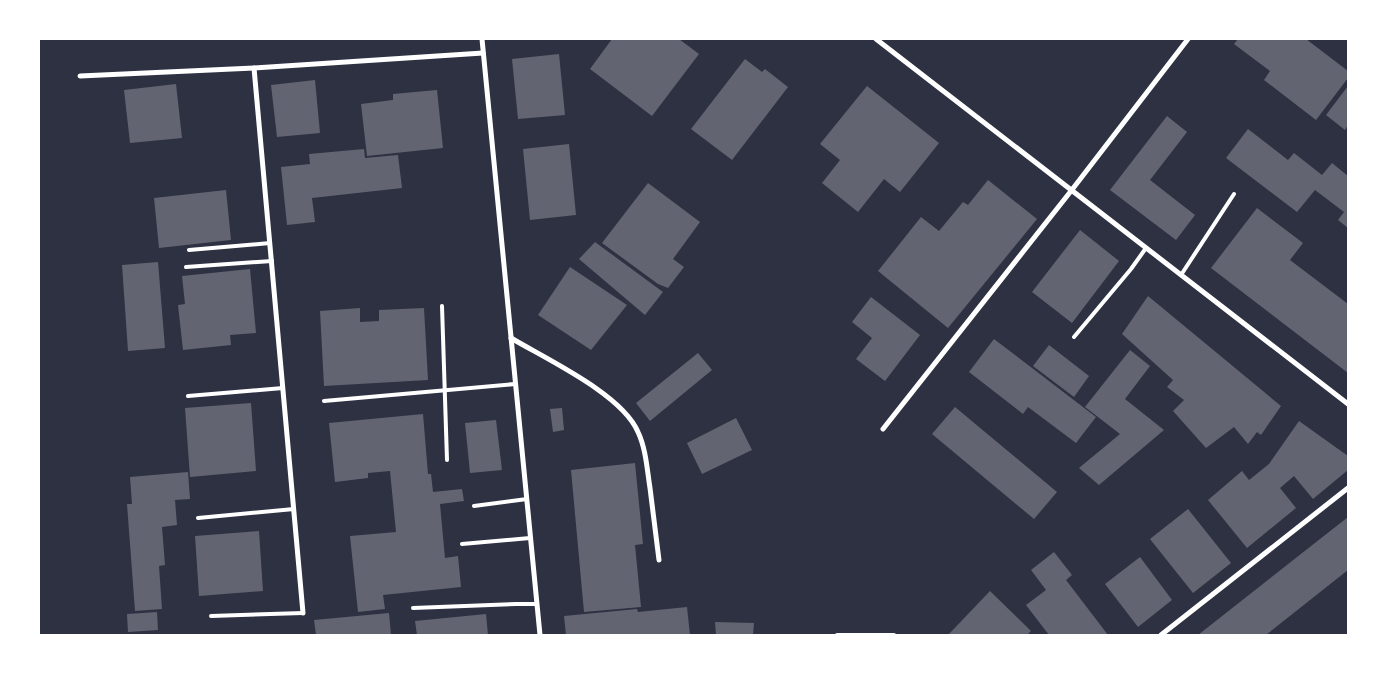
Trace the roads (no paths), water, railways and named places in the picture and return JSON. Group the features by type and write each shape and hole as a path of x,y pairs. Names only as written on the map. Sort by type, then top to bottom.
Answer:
{"street":[{"path":"482,39 540,635"},
{"path":"876,39 1348,404"},
{"path":"883,429 1188,39"},
{"path":"80,76 254,68 483,53"},
{"path":"254,68 303,613"},
{"path":"511,338 606,395 625,412 632,422 638,432 646,461 659,560"},
{"path":"1161,635 1348,488"}],"lane":[{"path":"1181,275 1234,194"},
{"path":"189,250 270,243"},
{"path":"1074,337 1132,269 1146,248"},
{"path":"186,267 272,261"},
{"path":"442,306 447,460"},
{"path":"324,401 515,384"},
{"path":"188,396 283,388"},
{"path":"474,506 526,499"},
{"path":"198,518 294,509"},
{"path":"462,544 530,538"},
{"path":"413,608 537,604"},
{"path":"211,616 303,613"},
{"path":"837,635 894,635"}]}
